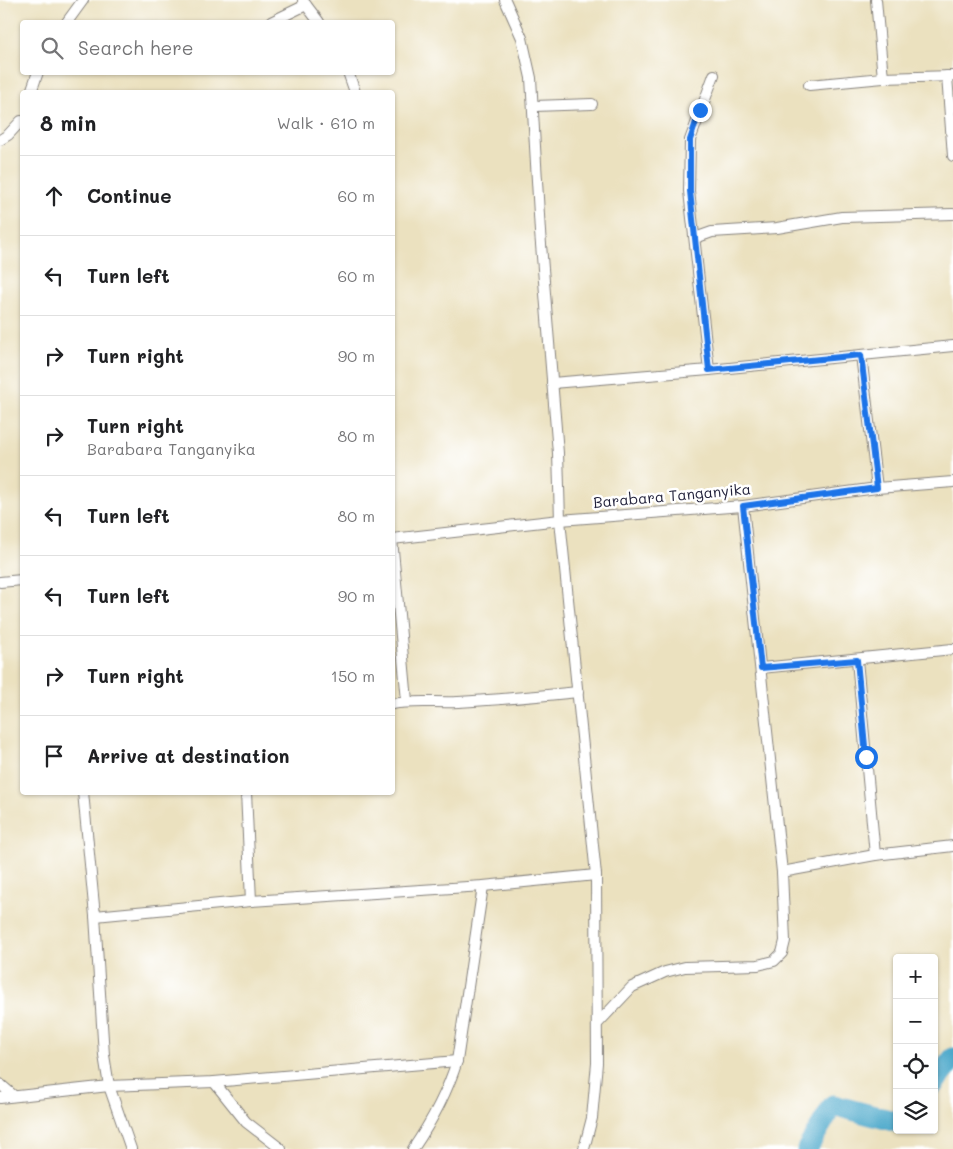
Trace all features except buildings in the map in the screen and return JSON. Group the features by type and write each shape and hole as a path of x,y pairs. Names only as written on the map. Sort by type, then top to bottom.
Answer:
{"street":[{"path":"68,20 83,0"},
{"path":"505,0 522,38 532,78 540,232 552,383 560,520 596,875 599,1022 592,1118 584,1149"},
{"path":"876,0 884,78"},
{"path":"274,20 304,2 318,20"},
{"path":"32,90 37,75"},
{"path":"349,75 354,90"},
{"path":"709,370 690,191 690,140 714,75"},
{"path":"809,85 884,78 950,76 953,156"},
{"path":"534,106 592,104"},
{"path":"0,140 20,123"},
{"path":"695,238 712,232 777,228 842,218 953,214"},
{"path":"552,383 953,346"},
{"path":"861,355 877,488"},
{"name":"Barabara Tanganyika","path":"395,539 560,520 743,506 877,488 953,482"},
{"path":"599,1022 632,987 665,972 685,966 758,964 779,958 785,941 782,872 743,506"},
{"path":"395,571 407,701"},
{"path":"0,582 20,580"},
{"path":"761,668 953,649"},
{"path":"857,660 876,855"},
{"path":"395,703 407,701 424,704 500,700 578,692"},
{"path":"83,795 95,916 99,1011 109,1086 130,1149"},
{"path":"246,795 251,901"},
{"path":"782,872 876,855 953,846"},
{"path":"95,916 251,901 483,886 596,875"},
{"path":"413,1149 433,1119 450,1082 457,1061 483,886"},
{"path":"0,1098 109,1086 214,1082 457,1061"},
{"path":"214,1082 246,1122 281,1149"},
{"path":"0,1084 14,1096"}],"waterway":[{"path":"938,1079 953,1058"},
{"path":"807,1149 833,1105 893,1121"}],"route":[{"path":"700,110 690,140 690,191 709,370 861,355 877,488 743,506 761,668 857,660 866,757"}]}
